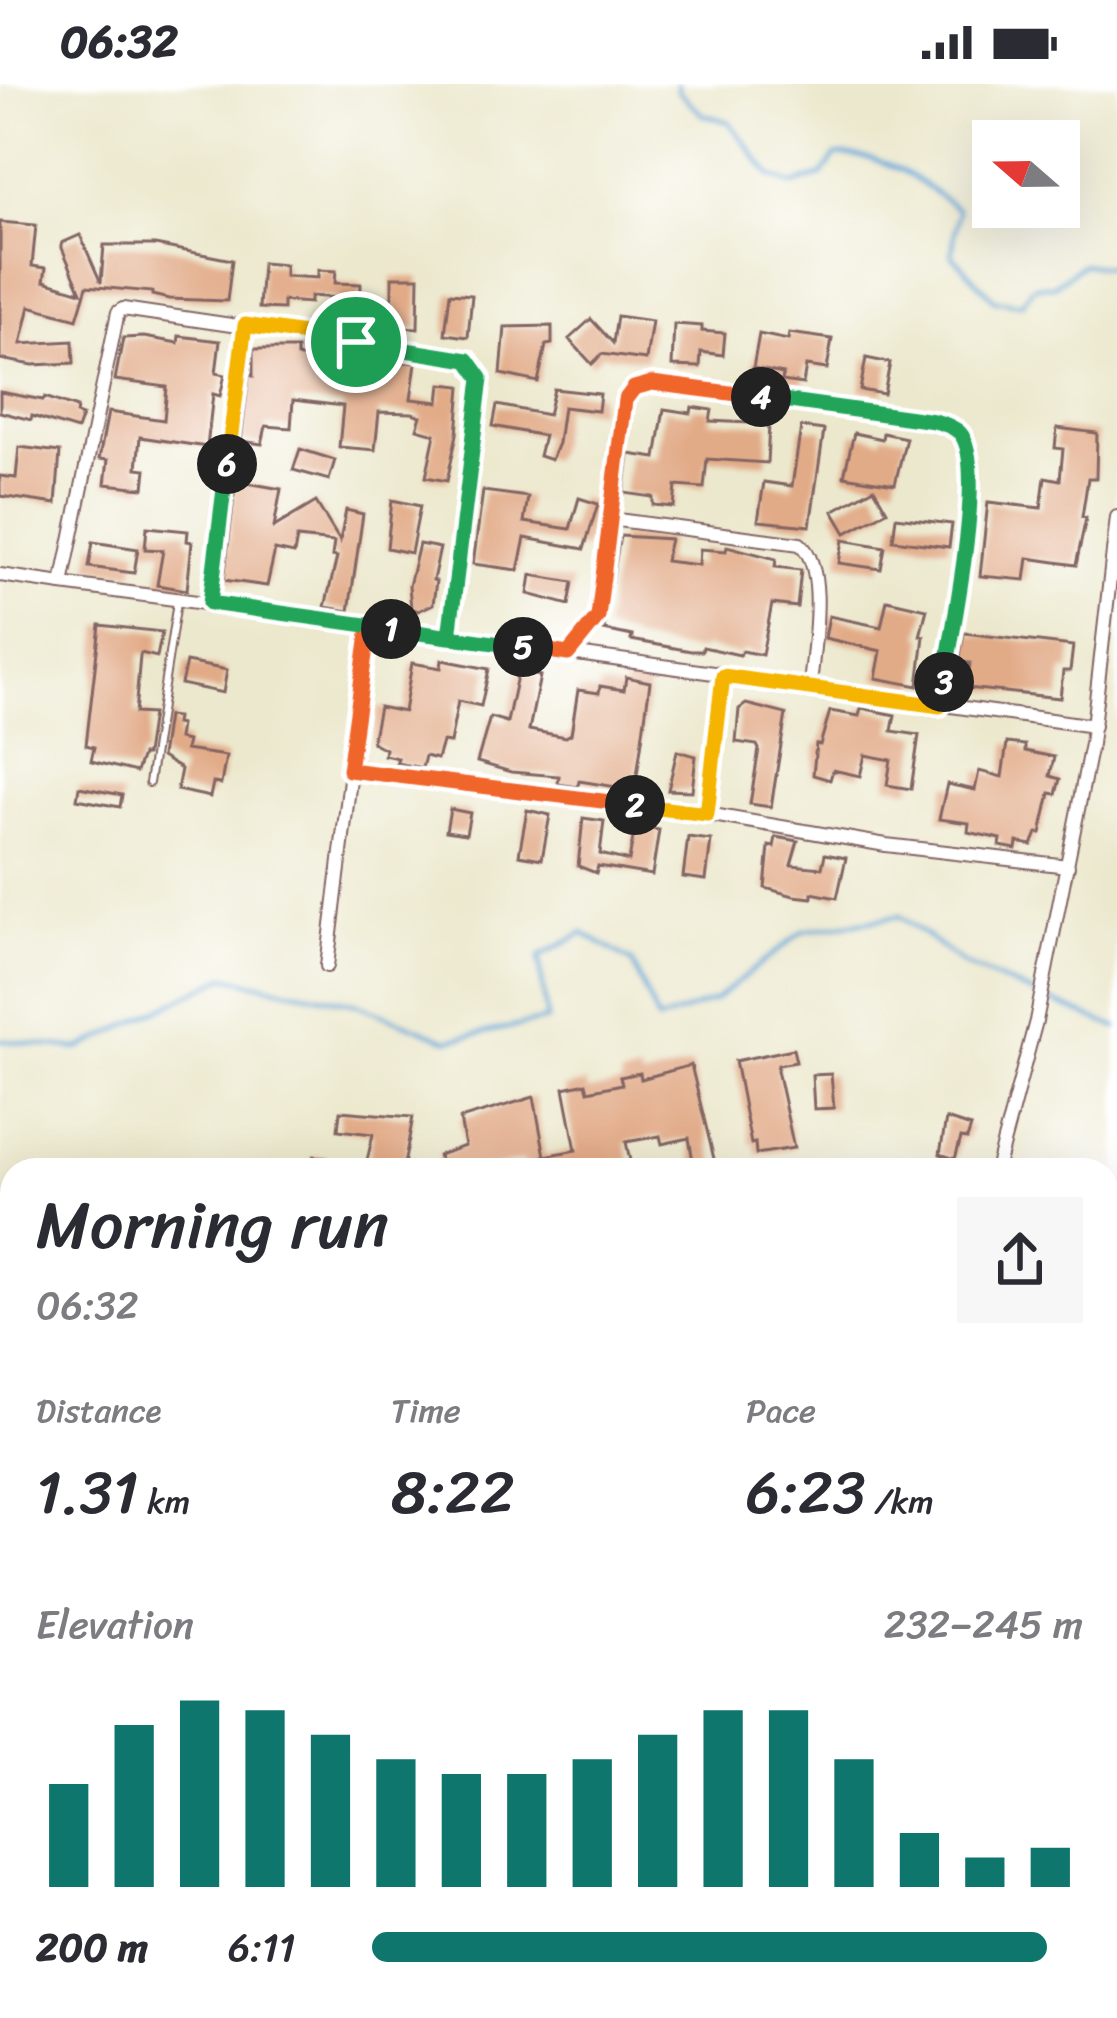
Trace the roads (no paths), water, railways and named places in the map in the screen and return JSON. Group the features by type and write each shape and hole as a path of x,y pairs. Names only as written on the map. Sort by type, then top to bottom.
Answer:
{"street":[{"path":"62,584 114,316 123,309 245,325 468,360 478,371 481,378 449,637"},
{"path":"210,603 245,325"},
{"path":"568,654 598,617 625,400 634,388 652,383 934,421 960,433 968,452 972,494 940,706"},
{"path":"999,1158 1036,1021 1094,726 1117,517"},
{"path":"610,519 800,544 809,552 817,577 810,688"},
{"path":"0,575 1094,726"},
{"path":"327,966 369,626"},
{"path":"707,814 723,676"},
{"path":"349,770 707,814 886,845 1068,866"}],"lane":[{"path":"149,783 178,599"}],"waterway":[{"path":"677,84 678,91 702,114 729,122 771,176 793,185 822,175 835,156 853,156 885,163 930,189 958,210 952,255 995,300 1021,304 1034,286 1053,286 1083,264 1117,268"},
{"path":"0,1040 79,1049 225,977 354,1003 448,1040 547,1020 539,957 583,933 632,962 658,1021 715,1000 803,931 900,916 964,965 1117,1028"}]}
